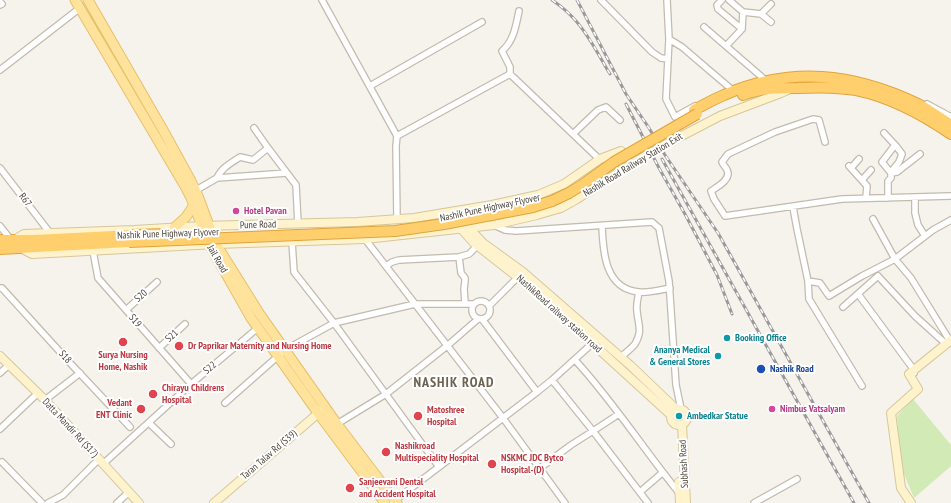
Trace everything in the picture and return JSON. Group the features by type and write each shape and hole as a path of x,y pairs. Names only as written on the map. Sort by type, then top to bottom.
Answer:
{"highway":[{"name":"Nashik Pune Highway Flyover","path":"6,239 130,239 395,231 444,224 533,207 552,201 582,185 620,158 724,95 755,84 778,79 806,76 834,78 867,84 919,105 951,125"},
{"name":"Nashik Pune Highway Flyover","path":"0,249 130,239 422,222 535,199 564,189 621,151 696,112 748,93 773,88 827,87 856,90 904,106 940,126 951,134"}],"main road":[{"path":"88,0 163,130 194,193"},
{"name":"Jail Road","path":"78,4 194,193 212,244 262,325 385,503"},
{"name":"Nashik Road Railway Station Exit","path":"21,248 32,254 212,244 365,239 494,225 562,208 670,142 720,116 793,88"},
{"name":"Pune Road","path":"6,239 24,234 205,226 298,224 414,218 492,205 538,195 564,184 598,158 621,151"},
{"name":"Jail Road","path":"194,193 194,205 205,226"},
{"path":"174,228 186,218 194,205"},
{"path":"452,212 464,228 599,338 621,357 676,411 685,411 688,416 687,421 680,425 675,424 671,420 676,411"},
{"name":"NashikRoad railway station road","path":"464,228 478,246 521,275 551,306 592,344 676,411"},
{"path":"911,503 901,488 891,413 918,389 909,374 949,342"},
{"name":"Datta Mandir Rd (S17)","path":"0,356 10,364 45,400 139,503"},
{"name":"Jail Road","path":"322,410 337,424 395,502"},
{"name":"Taran Talav Rd (S39)","path":"214,503 322,410"},
{"name":"Subhash Road","path":"680,425 680,503"},
{"name":"Subhash Road","path":"680,425 686,503"}],"street":[{"path":"322,0 397,136 397,219"},
{"path":"601,0 652,52 660,58 668,59"},
{"path":"667,0 669,39 666,99 674,117 730,88 763,78 815,74 850,77 884,85 914,97 951,117"},
{"path":"722,0 717,5 718,9 742,29"},
{"path":"733,1 743,12 761,14 770,22"},
{"path":"0,70 78,4"},
{"path":"761,14 771,4"},
{"path":"519,10 513,35 507,47 502,51 510,67 510,74 598,158"},
{"path":"726,46 742,29 743,12"},
{"path":"370,86 482,22"},
{"path":"704,27 763,78"},
{"path":"669,39 682,47 730,88"},
{"path":"397,136 510,74"},
{"path":"573,134 598,110 606,107 620,120"},
{"path":"825,142 819,120 814,119 775,132 728,154 722,162 728,170 728,175 722,183 711,191 714,199 725,216 842,199 951,196"},
{"path":"254,128 296,185 298,224"},
{"path":"884,133 895,144 902,155 899,162 891,172 891,178 888,183 888,198"},
{"path":"891,173 882,162 895,144"},
{"path":"194,193 216,178 226,166 240,157 253,160 268,148"},
{"path":"891,173 897,172 920,154"},
{"path":"859,159 850,167 867,186 866,198"},
{"name":"R67","path":"0,168 50,233"},
{"path":"862,180 871,170"},
{"path":"216,178 287,173"},
{"path":"915,197 915,213 918,225 925,236"},
{"path":"793,207 808,281 809,299 862,386"},
{"path":"873,219 895,259 911,278 949,342"},
{"path":"808,281 820,283 829,296 862,276 895,259 925,236 951,220"},
{"path":"494,225 505,230 516,231 652,222 659,228 670,288 676,384 676,411"},
{"path":"0,226 6,239"},
{"path":"602,226 603,246 609,273 614,280 624,288 639,292 652,292 670,288"},
{"path":"365,239 503,418 565,503"},
{"path":"292,242 294,272 334,323 439,467"},
{"path":"386,266 399,260 459,257 469,254 478,246"},
{"name":"S19","path":"93,251 98,278 191,384"},
{"path":"459,257 461,274 465,278 465,303"},
{"path":"337,424 386,394 480,319 489,314 490,306 521,275"},
{"path":"843,307 878,276 916,316 949,342"},
{"name":"S20","path":"126,310 157,282"},
{"name":"S18","path":"0,288 2,288 130,427"},
{"path":"621,357 634,346 640,332 637,311 639,292"},
{"path":"858,294 914,370"},
{"path":"490,306 486,302 478,300 473,304 471,310 473,316 480,319 537,392"},
{"path":"225,403 282,353 334,323 415,304 473,304"},
{"name":"S21","path":"159,348 185,324"},
{"name":"S22","path":"48,503 63,495 149,423 191,384 262,325"},
{"path":"395,502 552,380 599,338"},
{"path":"575,360 594,380 662,473 680,493"},
{"path":"0,373 10,364"},
{"path":"45,400 80,373"},
{"path":"552,380 648,503"},
{"path":"0,429 38,393"},
{"path":"540,468 571,445 619,414"},
{"path":"149,423 171,444"},
{"path":"2,462 42,503"},
{"path":"640,492 662,473"},
{"path":"754,503 797,479"},
{"path":"117,503 129,492"}],"green space":[{"path":"913,399 951,445 951,466 914,498 901,467 897,416"}],"railway":[{"path":"552,0 568,12 581,27 610,74"},
{"path":"577,0 626,94 718,233 869,503"},
{"path":"626,104 717,275 732,314"},
{"path":"662,159 854,503"}],"place":[{"name":"Hotel Pavan","path":"236,211"},
{"name":"Booking Office","path":"727,338"},
{"name":"Surya Nursing Home, Nashik","path":"123,342"},
{"name":"Dr Paprikar Maternity and Nursing Home","path":"179,346"},
{"name":"Ananya Medical & General Stores","path":"718,356"},
{"name":"Nashik Road","path":"761,369"},
{"name":"Chirayu Childrens Hospital","path":"153,394"},
{"name":"Vedant ENT Clinic","path":"141,409"},
{"name":"Nimbus Vatsalyam","path":"772,409"},
{"name":"Matoshree Hospital","path":"418,416"},
{"name":"Ambedkar Statue","path":"679,416"},
{"name":"Nashikroad Multispeciality Hospital","path":"386,452"},
{"name":"NSKMC JDC Bytco Hospital-(D)","path":"492,464"},
{"name":"Sanjeevani Dental and Accident Hospital","path":"350,488"}],"district":[{"name":"NASHIK ROAD","path":"454,383"}]}
